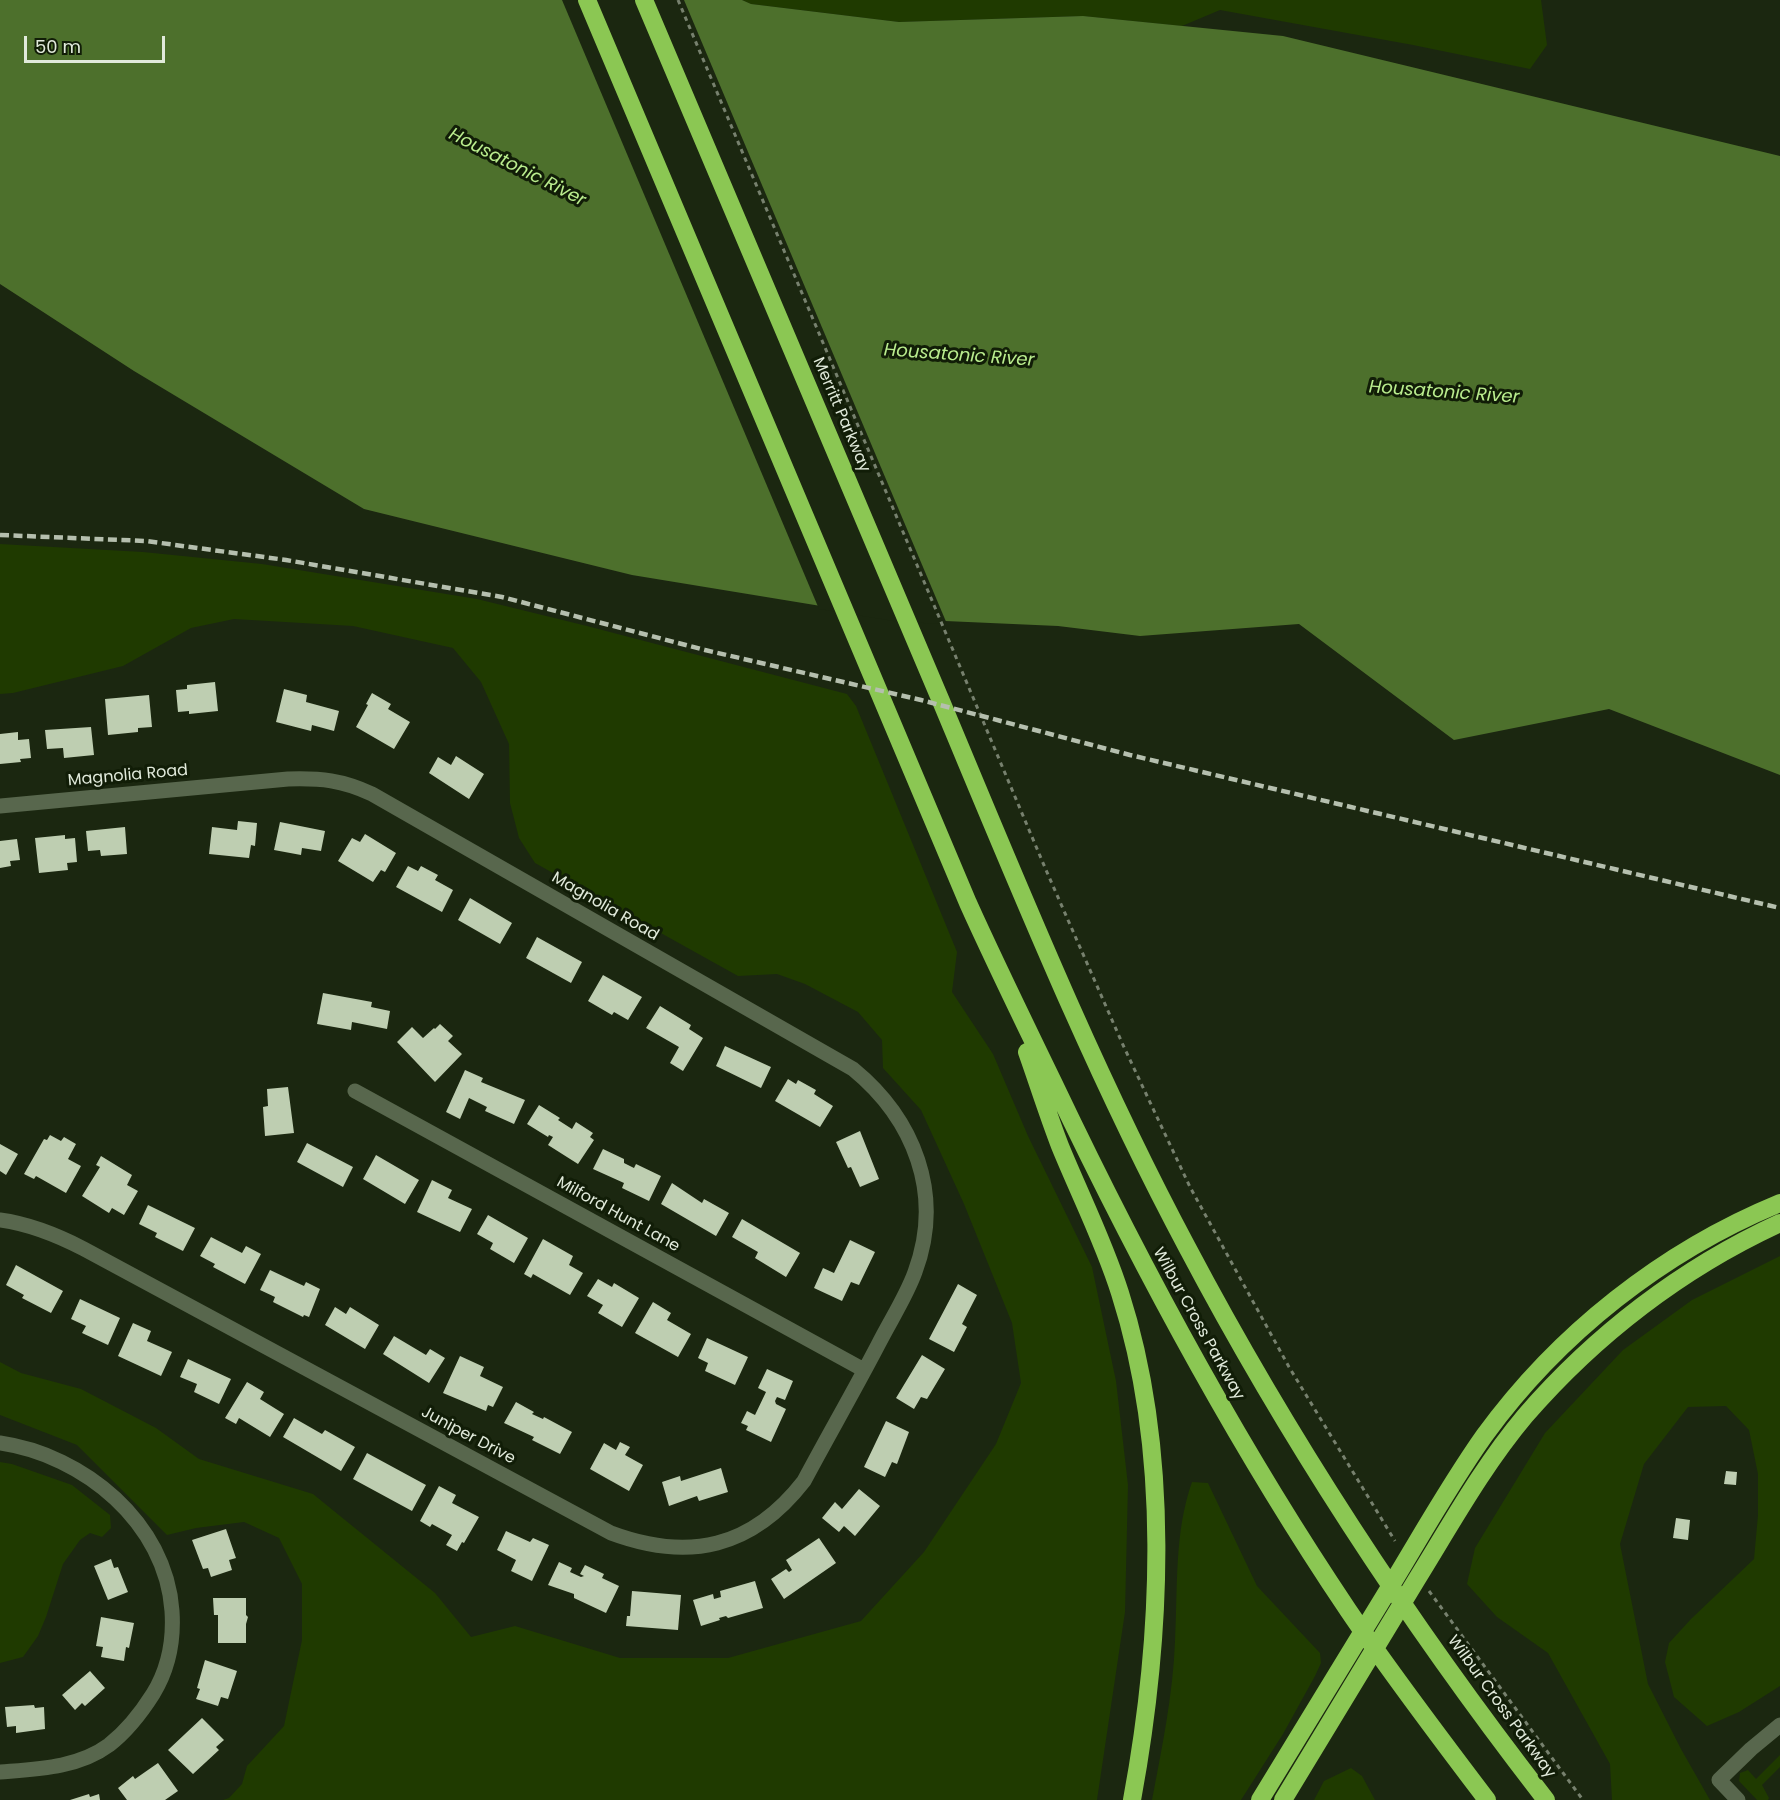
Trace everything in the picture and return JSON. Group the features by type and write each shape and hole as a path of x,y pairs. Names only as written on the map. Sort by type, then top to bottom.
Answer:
{"highway":[{"name":"Wilbur Cross Parkway","path":"587,0 998,971 1107,1194 1174,1324 1242,1441 1349,1611 1487,1800"},
{"name":"Merritt Parkway","path":"644,0 1002,845"},
{"name":"Wilbur Cross Parkway","path":"1002,845 1097,1067 1187,1247 1282,1416 1422,1632 1546,1800"},
{"path":"998,971 1060,1146 1120,1292 1130,1326 1145,1401 1154,1486 1155,1572 1149,1670 1132,1800"},
{"path":"1260,1800 1463,1466 1509,1404 1558,1350 1630,1290 1679,1255 1711,1236 1780,1203"},
{"path":"1283,1800 1437,1546 1487,1467 1524,1417 1572,1365 1627,1317 1690,1272 1753,1235 1780,1223"}],"street":[{"name":"Magnolia Road","path":"0,806 288,779 332,780 353,785 853,1069 886,1100 902,1122 919,1163 927,1207 924,1240 915,1273 864,1370"},
{"name":"Milford Hunt Lane","path":"355,1091 864,1370"},
{"name":"Juniper Drive","path":"0,1220 36,1228 76,1245 611,1533 658,1547 700,1547 724,1541 748,1532 769,1518 787,1502 804,1481 864,1370"},
{"path":"0,1443 26,1448 67,1465 101,1487 127,1509 144,1530 167,1578 174,1630 169,1658 159,1684 129,1727 108,1746 61,1766 0,1772"},
{"path":"1738,1800 1719,1780 1750,1749 1780,1725"}],"path":[{"path":"678,0 1030,833 1123,1045 1190,1187 1289,1367 1393,1537"},
{"path":"1439,1606 1583,1800"}],"shaded area":[{"path":"742,0 1541,0 1547,45 1530,69 1220,10 1182,26 1083,16 899,22 751,4"},
{"path":"0,544 143,552 262,564 477,599 847,694 856,706 957,952 952,992 993,1054 1028,1136 1092,1267 1116,1381 1128,1485 1125,1612 1097,1800 223,1800 229,1798 242,1784 247,1766 284,1726 302,1640 302,1584 279,1538 244,1522 196,1528 167,1535 77,1445 0,1415 0,1362 21,1373 81,1389 156,1428 199,1459 313,1494 435,1593 471,1637 515,1626 620,1658 728,1658 861,1621 924,1552 996,1444 1021,1383 1012,1323 964,1204 921,1110 883,1068 882,1040 858,1012 805,984 777,974 738,976 535,863 519,838 510,803 509,744 481,682 453,648 353,626 234,619 191,628 123,666 13,693 0,694"},
{"path":"1780,1256 1780,1686 1739,1712 1707,1726 1674,1697 1665,1662 1669,1643 1754,1559 1758,1515 1758,1474 1749,1430 1726,1406 1688,1407 1644,1464 1620,1544 1648,1684 1710,1800 1612,1800 1610,1764 1548,1653 1497,1617 1467,1584 1475,1548 1545,1433 1623,1350 1692,1300"},
{"path":"0,1462 72,1485 110,1515 111,1528 102,1537 90,1533 80,1540 63,1564 38,1636 23,1657 0,1663"},
{"path":"1192,1482 1208,1483 1257,1586 1320,1653 1321,1663 1315,1676 1283,1734 1241,1800 1152,1800 1172,1681 1182,1521"},
{"path":"1780,1755 1780,1767 1762,1785 1768,1800 1757,1800 1739,1781 1740,1773 1748,1770 1756,1779"},
{"path":"1351,1768 1362,1776 1375,1800 1314,1800 1324,1781"}],"water":[{"name":"Housatonic River","path":"0,0 742,0 751,4 899,22 1083,16 1283,36 1780,156 1780,775 1609,709 1454,740 1299,624 1140,636 1058,626 900,619 632,575 364,509 134,371 0,284"}],"pier":[{"path":"562,0 684,0 947,624 900,622 819,609"}],"building":[{"path":"215,682 218,711 189,714 189,711 178,712 176,690 187,689 187,685"},
{"path":"284,689 307,695 306,702 339,711 334,731 312,725 311,731 276,722"},
{"path":"372,693 391,704 388,709 410,722 394,749 356,727"},
{"path":"149,695 152,727 138,728 138,732 108,735 105,699"},
{"path":"91,727 94,755 64,758 63,748 47,749 45,730"},
{"path":"18,732 18,740 29,739 31,758 20,759 21,762 0,764 0,734"},
{"path":"456,756 484,774 469,799 429,773 438,757 451,765"},
{"path":"238,821 257,823 255,846 251,845 249,858 209,854 212,827 237,830"},
{"path":"280,822 325,831 321,851 302,848 301,855 274,850"},
{"path":"125,827 127,854 101,856 100,850 88,851 86,831"},
{"path":"365,834 396,853 385,872 381,870 373,882 338,861 352,838 360,842"},
{"path":"65,835 65,839 75,838 77,862 67,863 68,870 39,873 35,838"},
{"path":"17,839 20,860 10,861 11,866 0,868 0,841"},
{"path":"408,866 418,871 421,866 438,875 435,880 453,890 442,912 396,887"},
{"path":"470,898 512,923 500,944 458,920"},
{"path":"537,937 582,962 571,983 526,958"},
{"path":"603,975 642,997 628,1020 614,1012 612,1015 588,1001"},
{"path":"323,993 372,1002 371,1007 390,1011 387,1029 352,1022 351,1030 317,1024"},
{"path":"660,1006 691,1025 689,1029 703,1038 683,1071 670,1063 679,1047 646,1028"},
{"path":"440,1024 453,1036 448,1041 462,1054 435,1082 397,1042 412,1027 423,1038"},
{"path":"725,1046 771,1067 761,1088 716,1066"},
{"path":"465,1070 483,1078 481,1082 525,1100 514,1124 485,1111 487,1107 469,1098 460,1119 446,1112"},
{"path":"788,1079 796,1084 798,1080 816,1090 814,1094 833,1106 820,1127 775,1101"},
{"path":"288,1087 294,1133 265,1136 263,1107 268,1106 267,1089"},
{"path":"539,1105 560,1118 558,1120 572,1129 576,1122 593,1133 590,1137 594,1140 578,1164 548,1145 553,1137 549,1135 548,1137 527,1124"},
{"path":"860,1131 879,1179 860,1187 836,1142"},
{"path":"50,1135 61,1141 64,1137 76,1144 68,1159 81,1166 66,1193 36,1176 34,1179 24,1174 44,1139 47,1140"},
{"path":"307,1143 353,1167 343,1187 297,1162"},
{"path":"0,1144 18,1154 6,1175 0,1171"},
{"path":"603,1149 624,1159 624,1163 634,1168 636,1164 661,1176 649,1201 622,1188 624,1183 593,1169"},
{"path":"376,1155 419,1180 405,1204 363,1179"},
{"path":"101,1156 132,1175 127,1185 138,1191 124,1215 112,1208 109,1213 82,1196 100,1167 96,1165"},
{"path":"432,1180 452,1190 448,1198 472,1209 460,1232 417,1212"},
{"path":"672,1183 702,1203 704,1199 729,1213 716,1236 661,1204"},
{"path":"148,1205 195,1228 183,1251 155,1237 157,1233 139,1224"},
{"path":"488,1215 528,1238 514,1263 490,1249 493,1243 477,1234"},
{"path":"742,1219 800,1253 786,1277 755,1258 758,1252 732,1237"},
{"path":"211,1237 242,1253 246,1246 261,1254 245,1284 213,1267 215,1264 200,1256"},
{"path":"543,1239 573,1256 569,1265 583,1273 570,1295 533,1274 531,1278 524,1274"},
{"path":"850,1240 875,1252 859,1285 851,1282 842,1301 814,1288 823,1268 834,1273"},
{"path":"16,1265 63,1291 51,1313 22,1298 24,1295 6,1285"},
{"path":"270,1270 304,1286 306,1282 320,1289 309,1317 304,1315 303,1317 273,1302 275,1297 260,1290"},
{"path":"598,1279 612,1287 614,1283 639,1298 622,1327 598,1313 603,1305 587,1296"},
{"path":"958,1284 977,1295 962,1324 967,1327 954,1352 929,1339"},
{"path":"80,1299 120,1318 108,1345 82,1333 86,1326 71,1319"},
{"path":"653,1302 671,1313 667,1320 691,1334 678,1357 635,1333"},
{"path":"335,1307 346,1314 350,1307 379,1325 365,1349 325,1325"},
{"path":"133,1323 151,1331 147,1341 172,1352 161,1376 118,1356"},
{"path":"394,1336 426,1355 430,1349 445,1358 429,1383 383,1354"},
{"path":"707,1338 748,1357 735,1385 705,1371 708,1363 698,1358"},
{"path":"922,1355 945,1369 927,1399 921,1397 914,1409 896,1398"},
{"path":"460,1356 484,1367 480,1376 503,1387 493,1407 488,1405 486,1411 443,1393"},
{"path":"188,1359 231,1379 219,1404 194,1392 197,1384 180,1377"},
{"path":"767,1369 793,1381 785,1400 777,1397 775,1401 776,1404 786,1409 771,1442 746,1430 748,1426 741,1423 747,1411 755,1415 766,1392 758,1388"},
{"path":"247,1382 264,1392 260,1399 284,1414 270,1437 239,1418 236,1424 225,1418"},
{"path":"516,1402 534,1412 532,1414 543,1419 544,1417 572,1432 560,1454 532,1440 534,1437 504,1423"},
{"path":"294,1418 322,1434 325,1430 355,1447 341,1471 283,1437"},
{"path":"886,1421 909,1432 897,1464 892,1462 885,1477 864,1467"},
{"path":"620,1442 630,1447 625,1455 643,1465 629,1491 590,1469 604,1443 616,1450"},
{"path":"367,1453 426,1485 412,1511 353,1479"},
{"path":"721,1468 728,1492 699,1501 697,1496 669,1506 662,1482 680,1476 681,1481"},
{"path":"1726,1471 1737,1472 1736,1485 1724,1484"},
{"path":"439,1486 456,1495 452,1503 479,1517 457,1551 446,1545 452,1535 432,1524 430,1527 420,1521"},
{"path":"859,1489 880,1506 855,1536 844,1526 839,1532 822,1518 835,1502 842,1509"},
{"path":"1676,1518 1690,1520 1688,1540 1673,1538"},
{"path":"226,1529 236,1558 229,1560 232,1570 211,1577 208,1568 203,1569 192,1540"},
{"path":"506,1531 530,1542 533,1538 549,1545 532,1581 511,1571 516,1560 497,1550"},
{"path":"819,1538 836,1563 784,1599 771,1579 786,1569 789,1572 792,1570 786,1560"},
{"path":"111,1559 114,1568 118,1567 128,1592 108,1600 94,1566"},
{"path":"559,1562 572,1568 570,1572 581,1577 584,1576 580,1574 585,1565 604,1574 602,1578 619,1586 606,1613 574,1598 574,1594 548,1585"},
{"path":"755,1581 763,1608 728,1618 726,1616 719,1618 720,1620 701,1626 693,1600 713,1594 714,1599 721,1597 720,1591"},
{"path":"632,1591 681,1595 678,1630 626,1626 627,1616 630,1616"},
{"path":"213,1598 246,1598 248,1617 246,1643 218,1643 218,1615 214,1615"},
{"path":"101,1617 134,1623 124,1661 101,1657 103,1647 96,1646"},
{"path":"205,1660 237,1671 228,1699 221,1697 218,1706 196,1699"},
{"path":"90,1671 105,1688 85,1706 82,1703 75,1710 62,1695"},
{"path":"34,1705 35,1708 44,1707 45,1729 16,1733 16,1726 7,1727 5,1707"},
{"path":"202,1718 224,1740 216,1747 219,1750 193,1774 168,1750"},
{"path":"158,1763 178,1791 165,1800 127,1800 118,1788 133,1776 135,1779"},
{"path":"89,1794 90,1797 99,1794 100,1800 70,1800"}],"railway":[{"path":"0,535 146,541 286,560 502,597 705,650 921,700 1130,755 1780,908"}]}
